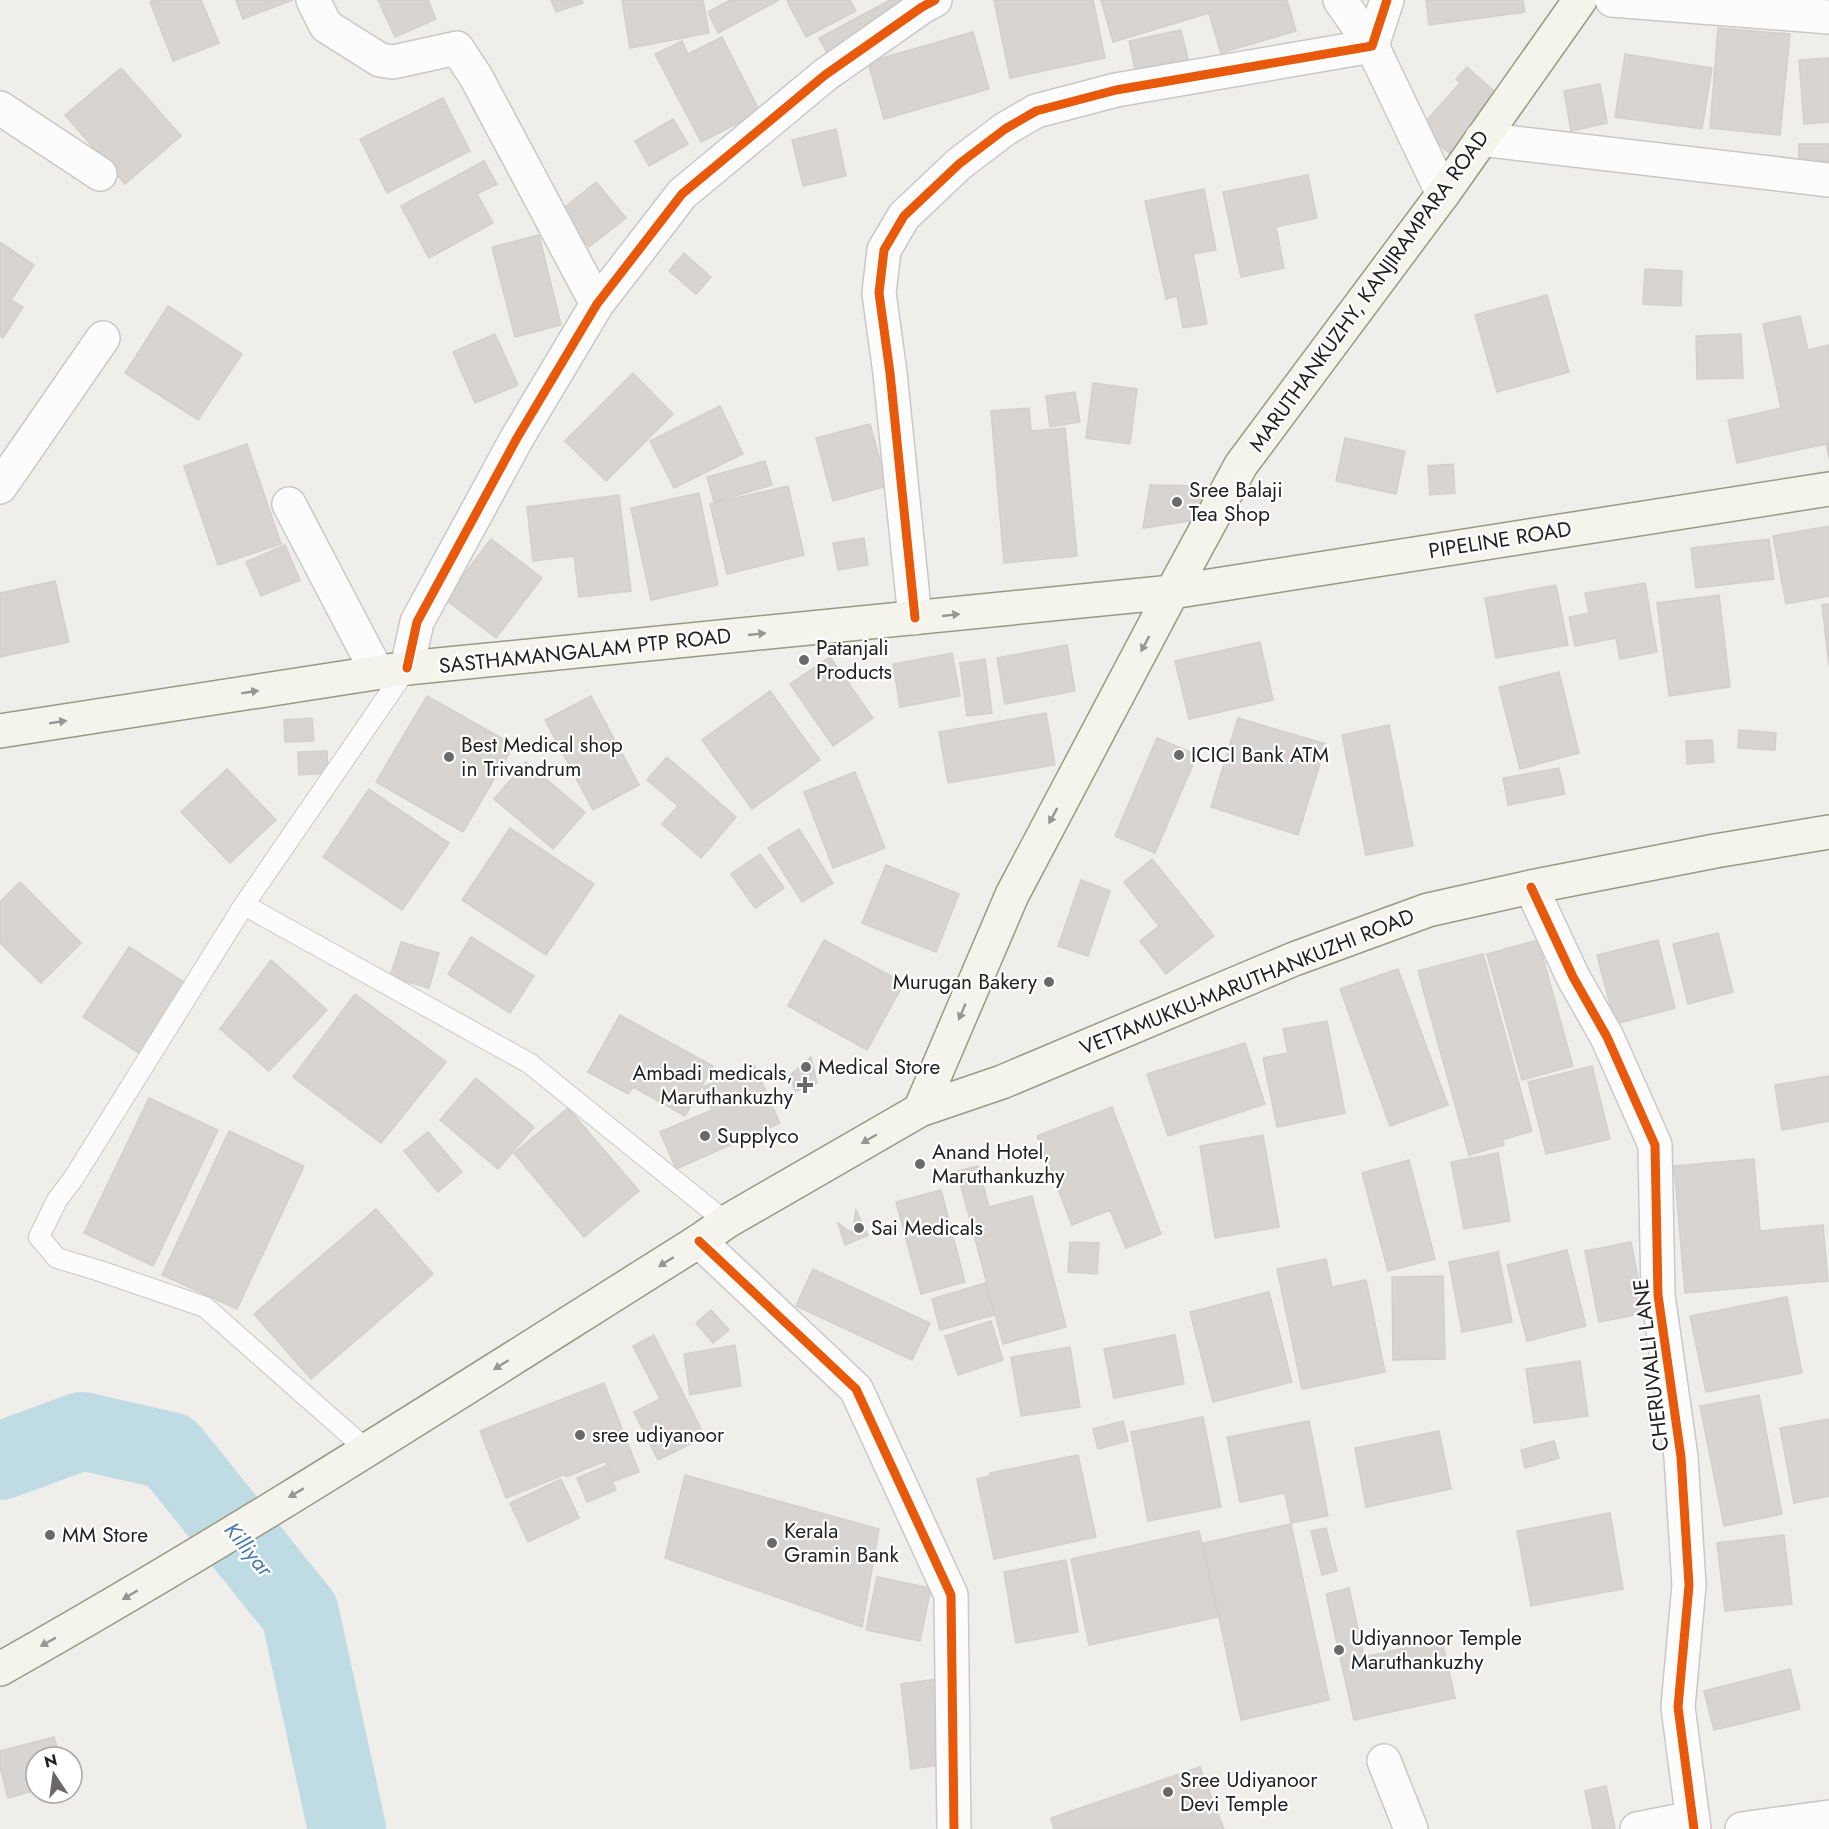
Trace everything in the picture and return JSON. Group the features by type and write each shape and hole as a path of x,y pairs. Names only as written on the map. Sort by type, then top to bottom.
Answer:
{"main road":[{"name":"MARUTHANKUZHY, KANJIRAMPARA ROAD","path":"920,1110 1012,895 1241,465 1443,194 1580,0"},
{"name":"PIPELINE ROAD","path":"1172,592 1829,489"},
{"name":"SASTHAMANGALAM PTP ROAD","path":"0,731 392,670 1172,592"},
{"name":"VETTAMUKKU-MARUTHANKUZHI ROAD","path":"0,1670 96,1615 356,1456 726,1222 920,1110 1002,1082 1294,959 1428,910 1703,853 1829,832"}],"street":[{"path":"313,0 326,26 380,60 393,62 457,48 476,77 597,304"},
{"path":"1340,0 1372,46 1443,194"},
{"path":"1372,46 1388,0"},
{"path":"1612,0 1829,17"},
{"path":"392,670 517,438 597,304 682,194 825,75 925,2"},
{"path":"915,618 890,373 879,293 884,250 904,216 966,158 1005,129 1036,111 1116,90 1372,46"},
{"path":"0,108 100,174"},
{"path":"1481,140 1829,180"},
{"path":"0,487 103,338"},
{"path":"289,504 392,670"},
{"name":"CHERUVALLI LANE","path":"1531,887 1573,977 1607,1037 1655,1145 1658,1295 1681,1457 1689,1586 1678,1707 1693,1824"},
{"path":"699,1241 856,1389 951,1595 954,1829"},
{"path":"1384,1761 1411,1829"},
{"path":"1742,1829 1829,1817"},
{"path":"1637,1829 1693,1824"}],"lane":[{"path":"356,1456 205,1307 57,1258 39,1237 57,1200 73,1179 392,670"},
{"path":"244,905 529,1063 726,1222"}],"building":[{"path":"153,0 201,0 219,43 173,61 150,2"},
{"path":"236,0 293,0 243,19"},
{"path":"378,0 428,0 436,19 395,37"},
{"path":"551,0 582,0 583,3 556,12"},
{"path":"622,0 703,0 709,33 630,48"},
{"path":"730,0 779,0 718,33 708,12"},
{"path":"850,0 856,11 806,37 787,1"},
{"path":"890,0 899,0 908,16 830,58 819,38"},
{"path":"994,0 1093,0 1105,58 1010,78"},
{"path":"1101,0 1287,0 1296,31 1221,53 1209,13 1113,42"},
{"path":"1426,0 1523,0 1525,12 1429,25"},
{"path":"1718,28 1790,34 1780,135 1710,128"},
{"path":"1181,30 1189,63 1136,74 1129,41"},
{"path":"973,32 989,89 884,119 868,62"},
{"path":"722,37 760,112 701,142 655,54 682,41 688,54"},
{"path":"1625,54 1712,68 1702,129 1615,117"},
{"path":"1829,58 1829,122 1804,124 1799,60"},
{"path":"1467,67 1501,97 1450,154 1420,128 1460,83 1456,79"},
{"path":"121,68 181,136 125,184 65,115"},
{"path":"1600,84 1607,123 1571,131 1564,91"},
{"path":"443,98 470,151 387,193 360,139"},
{"path":"673,119 688,144 649,166 635,141"},
{"path":"836,129 846,176 803,186 792,140"},
{"path":"1799,144 1829,144 1829,170 1798,170"},
{"path":"484,161 497,184 477,194 493,223 429,258 401,206"},
{"path":"1308,175 1317,218 1276,227 1284,268 1241,277 1223,192"},
{"path":"596,182 626,218 589,247 560,211"},
{"path":"1204,189 1216,250 1193,254 1207,324 1183,328 1177,296 1166,299 1145,201"},
{"path":"539,235 561,325 515,337 492,247"},
{"path":"0,242 34,265 11,300 23,307 3,338 0,336"},
{"path":"684,253 711,277 696,294 669,271"},
{"path":"1645,269 1682,271 1681,306 1643,304"},
{"path":"1547,295 1569,372 1497,392 1475,315"},
{"path":"168,306 242,354 198,420 125,373"},
{"path":"1800,316 1808,350 1829,345 1829,459 1826,444 1737,463 1728,420 1781,408 1763,324"},
{"path":"495,334 518,385 475,403 453,352"},
{"path":"1741,334 1743,378 1697,379 1696,336"},
{"path":"633,373 673,414 606,481 565,441"},
{"path":"1093,383 1137,389 1130,444 1086,438"},
{"path":"1075,392 1080,422 1050,427 1046,396"},
{"path":"720,406 743,454 674,488 650,441"},
{"path":"1029,408 1031,431 1065,428 1077,556 1004,563 991,411"},
{"path":"870,424 887,486 833,501 816,438"},
{"path":"1345,438 1405,451 1396,494 1336,481"},
{"path":"247,444 281,544 218,565 184,466"},
{"path":"765,461 772,485 714,502 707,477"},
{"path":"1453,464 1455,493 1430,495 1428,466"},
{"name":"Sree Balaji Tea Shop","path":"1150,485 1212,486 1202,519 1143,528"},
{"path":"788,486 804,555 727,574 710,504"},
{"path":"699,493 718,585 651,600 631,508"},
{"path":"619,495 631,591 579,597 574,556 533,561 527,507"},
{"path":"1829,526 1829,596 1786,604 1773,536"},
{"path":"864,538 868,565 838,570 833,543"},
{"path":"491,539 542,578 496,638 445,599"},
{"path":"1769,539 1774,579 1696,588 1691,548"},
{"path":"285,545 300,580 261,596 246,562"},
{"path":"55,581 69,642 0,657 0,593"},
{"path":"1645,583 1657,652 1620,659 1616,638 1575,646 1569,617 1589,613 1585,593"},
{"path":"1556,585 1568,645 1496,658 1485,598"},
{"path":"1719,595 1730,687 1669,696 1657,603"},
{"path":"1829,604 1829,666 1822,605"},
{"path":"1260,642 1273,700 1189,719 1175,661"},
{"path":"1067,645 1075,691 1005,704 997,658"},
{"path":"952,653 960,696 900,707 893,664"},
{"path":"830,657 873,718 833,746 790,684"},
{"path":"985,659 992,713 967,716 960,663"},
{"path":"1559,672 1579,753 1520,769 1499,687"},
{"path":"770,691 820,760 752,809 702,740"},
{"name":"Best Medical shop in Trivandrum","path":"427,696 514,745 463,832 376,782"},
{"path":"591,696 639,785 593,810 545,720"},
{"path":"1046,713 1055,765 948,783 939,732"},
{"path":"312,718 314,741 285,742 284,720"},
{"path":"1238,718 1326,744 1298,835 1211,807"},
{"path":"1389,725 1413,846 1366,855 1342,735"},
{"path":"1739,730 1776,733 1775,750 1738,748"},
{"path":"1157,738 1197,755 1155,853 1115,836"},
{"path":"1712,740 1714,762 1687,764 1686,741"},
{"path":"327,751 328,773 299,775 298,752"},
{"path":"667,757 736,817 701,858 662,824 678,806 647,780"},
{"path":"526,762 585,812 553,849 494,799"},
{"path":"1559,768 1565,794 1508,805 1503,778"},
{"path":"227,769 276,820 230,863 181,812"},
{"path":"855,772 885,848 833,868 804,792"},
{"path":"369,789 449,843 402,910 323,857"},
{"path":"510,828 594,884 546,955 462,900"},
{"path":"799,829 833,883 802,902 768,848"},
{"path":"760,854 784,888 755,908 731,874"},
{"path":"1152,859 1214,936 1166,974 1140,941 1159,926 1124,882"},
{"path":"886,865 959,894 936,952 862,923"},
{"path":"1081,880 1110,891 1088,956 1058,946"},
{"path":"20,882 81,943 41,983 0,943 0,902"},
{"path":"1718,933 1733,992 1688,1004 1673,944"},
{"path":"471,937 534,976 510,1013 448,974"},
{"path":"824,940 904,983 867,1050 788,1006"},
{"path":"1538,940 1573,1066 1522,1080 1487,954"},
{"path":"1658,940 1675,1008 1615,1024 1597,955"},
{"path":"401,942 439,953 429,988 390,977"},
{"path":"129,947 187,984 142,1055 83,1017"},
{"path":"1483,954 1532,1131 1502,1140 1504,1145 1469,1155 1418,971"},
{"path":"271,960 327,1010 269,1071 220,1029"},
{"path":"1398,969 1448,1105 1390,1126 1340,989"},
{"path":"355,994 446,1062 381,1143 293,1077"},
{"path":"620,1015 713,1066 685,1116 633,1087 628,1094 588,1072"},
{"path":"1327,1021 1345,1113 1277,1127 1263,1058 1288,1053 1283,1029"},
{"path":"1245,1043 1265,1104 1168,1136 1147,1074"},
{"name":"Medical Store","path":"811,1057 817,1083 796,1091 788,1077"},
{"path":"754,1065 780,1123 676,1169 660,1132 712,1110 703,1087"},
{"path":"1592,1066 1610,1139 1546,1154 1528,1082"},
{"path":"1829,1076 1829,1121 1782,1130 1775,1085"},
{"path":"476,1078 534,1127 498,1169 440,1120"},
{"path":"149,1098 218,1130 153,1266 84,1233"},
{"path":"1112,1107 1161,1234 1126,1248 1110,1210 1072,1225 1037,1136"},
{"path":"568,1108 639,1191 584,1237 514,1153"},
{"path":"229,1131 304,1166 237,1309 162,1275"},
{"path":"428,1132 462,1172 438,1192 404,1151"},
{"path":"1263,1135 1279,1227 1215,1238 1200,1146"},
{"path":"1498,1153 1510,1221 1464,1229 1451,1162"},
{"path":"1754,1159 1760,1231 1823,1225 1828,1281 1685,1293 1674,1166"},
{"path":"1409,1160 1435,1259 1388,1271 1362,1173"},
{"path":"978,1166 989,1207 1032,1196 1066,1327 1003,1344 957,1171"},
{"path":"941,1190 965,1282 921,1294 896,1202"},
{"path":"376,1209 433,1274 311,1379 254,1314"},
{"name":"Sai Medicals","path":"856,1210 868,1235 845,1245 838,1223 852,1233"},
{"path":"1070,1242 1099,1243 1097,1274 1068,1272"},
{"path":"1631,1242 1645,1313 1599,1322 1585,1251"},
{"path":"1567,1250 1586,1326 1527,1341 1507,1265"},
{"path":"1498,1252 1512,1322 1462,1332 1449,1262"},
{"path":"1326,1259 1332,1287 1366,1280 1385,1372 1302,1389 1277,1269"},
{"path":"813,1269 930,1323 912,1360 796,1306"},
{"path":"1443,1276 1445,1359 1393,1360 1392,1277"},
{"path":"985,1283 994,1315 940,1330 932,1299"},
{"path":"1269,1292 1292,1382 1213,1402 1190,1312"},
{"path":"1787,1297 1802,1373 1706,1392 1690,1316"},
{"path":"711,1310 729,1330 713,1343 696,1323"},
{"path":"991,1321 1003,1360 958,1375 945,1336"},
{"path":"654,1335 705,1437 658,1460 634,1412 660,1399 633,1346"},
{"path":"1175,1335 1184,1384 1114,1398 1104,1349"},
{"path":"735,1345 741,1386 690,1395 684,1354"},
{"path":"1070,1347 1080,1407 1021,1416 1011,1357"},
{"path":"1580,1361 1588,1416 1534,1423 1526,1369"},
{"path":"604,1383 639,1472 614,1481 606,1461 506,1498 480,1431"},
{"path":"1759,1395 1782,1514 1724,1526 1700,1406"},
{"path":"1203,1417 1221,1507 1148,1521 1131,1432"},
{"path":"1829,1419 1829,1496 1794,1503 1780,1428"},
{"path":"1123,1421 1128,1441 1098,1449 1093,1429"},
{"path":"1309,1421 1328,1516 1291,1523 1285,1493 1240,1502 1227,1437"},
{"path":"1439,1431 1451,1489 1366,1507 1355,1448"},
{"path":"1554,1441 1559,1458 1525,1468 1521,1450"},
{"path":"1078,1455 1096,1537 994,1559 977,1479 990,1476 990,1473"},
{"path":"606,1466 616,1490 587,1502 577,1478"},
{"name":"Kerala Gramin Bank","path":"685,1475 879,1529 862,1627 665,1558"},
{"path":"561,1479 579,1518 528,1542 510,1503"},
{"path":"1610,1513 1623,1589 1531,1606 1517,1531"},
{"path":"1291,1524 1329,1700 1241,1720 1203,1543"},
{"path":"1326,1528 1337,1571 1322,1575 1311,1531"},
{"path":"1199,1531 1218,1617 1089,1645 1071,1559"},
{"path":"1784,1535 1792,1604 1725,1611 1717,1543"},
{"path":"1066,1560 1078,1632 1016,1643 1004,1572"},
{"path":"877,1577 931,1588 920,1641 866,1630"},
{"path":"1349,1588 1364,1657 1442,1640 1455,1698 1354,1720 1326,1594"},
{"path":"1790,1669 1800,1709 1714,1730 1704,1691"},
{"path":"952,1677 963,1762 911,1769 901,1684"},
{"path":"54,1737 56,1745 24,1745 24,1793 8,1798 0,1767 0,1751"},
{"name":"Sree Udiyanoor Devi Temple","path":"1200,1767 1224,1829 1054,1829 1051,1818"},
{"path":"1606,1786 1615,1828 1593,1829 1585,1791"}],"waterway":[{"name":"Killiyar","path":"0,1461 82,1431 170,1451 300,1613 347,1829"}],"cycle path":[{"path":"407,668 417,622 517,438 597,304 682,194 825,75 935,0"},
{"path":"915,618 890,373 879,293 884,250 904,216 959,164 1005,129 1036,111 1116,90 1372,46 1387,0"},
{"path":"1531,887 1573,977 1607,1037 1655,1145 1658,1295 1681,1457 1689,1585 1678,1707 1694,1829"},
{"path":"699,1241 856,1389 951,1595 954,1829"}],"place":[{"name":"Sree Balaji Tea Shop","path":"1177,502"},
{"name":"Patanjali Products","path":"804,660"},
{"name":"ICICI Bank ATM","path":"1179,755"},
{"name":"Best Medical shop in Trivandrum","path":"449,757"},
{"name":"Murugan Bakery","path":"1049,982"},
{"name":"Medical Store","path":"806,1067"},
{"name":"Ambadi medicals, Maruthankuzhy","path":"805,1085"},
{"name":"Supplyco","path":"705,1136"},
{"name":"Anand Hotel, Maruthankuzhy","path":"920,1164"},
{"name":"Sai Medicals","path":"859,1228"},
{"name":"sree udiyanoor","path":"580,1435"},
{"name":"MM Store","path":"50,1535"},
{"name":"Kerala Gramin Bank","path":"772,1543"},
{"name":"Udiyannoor Temple Maruthankuzhy","path":"1339,1650"},
{"name":"Sree Udiyanoor Devi Temple","path":"1168,1792"}]}
